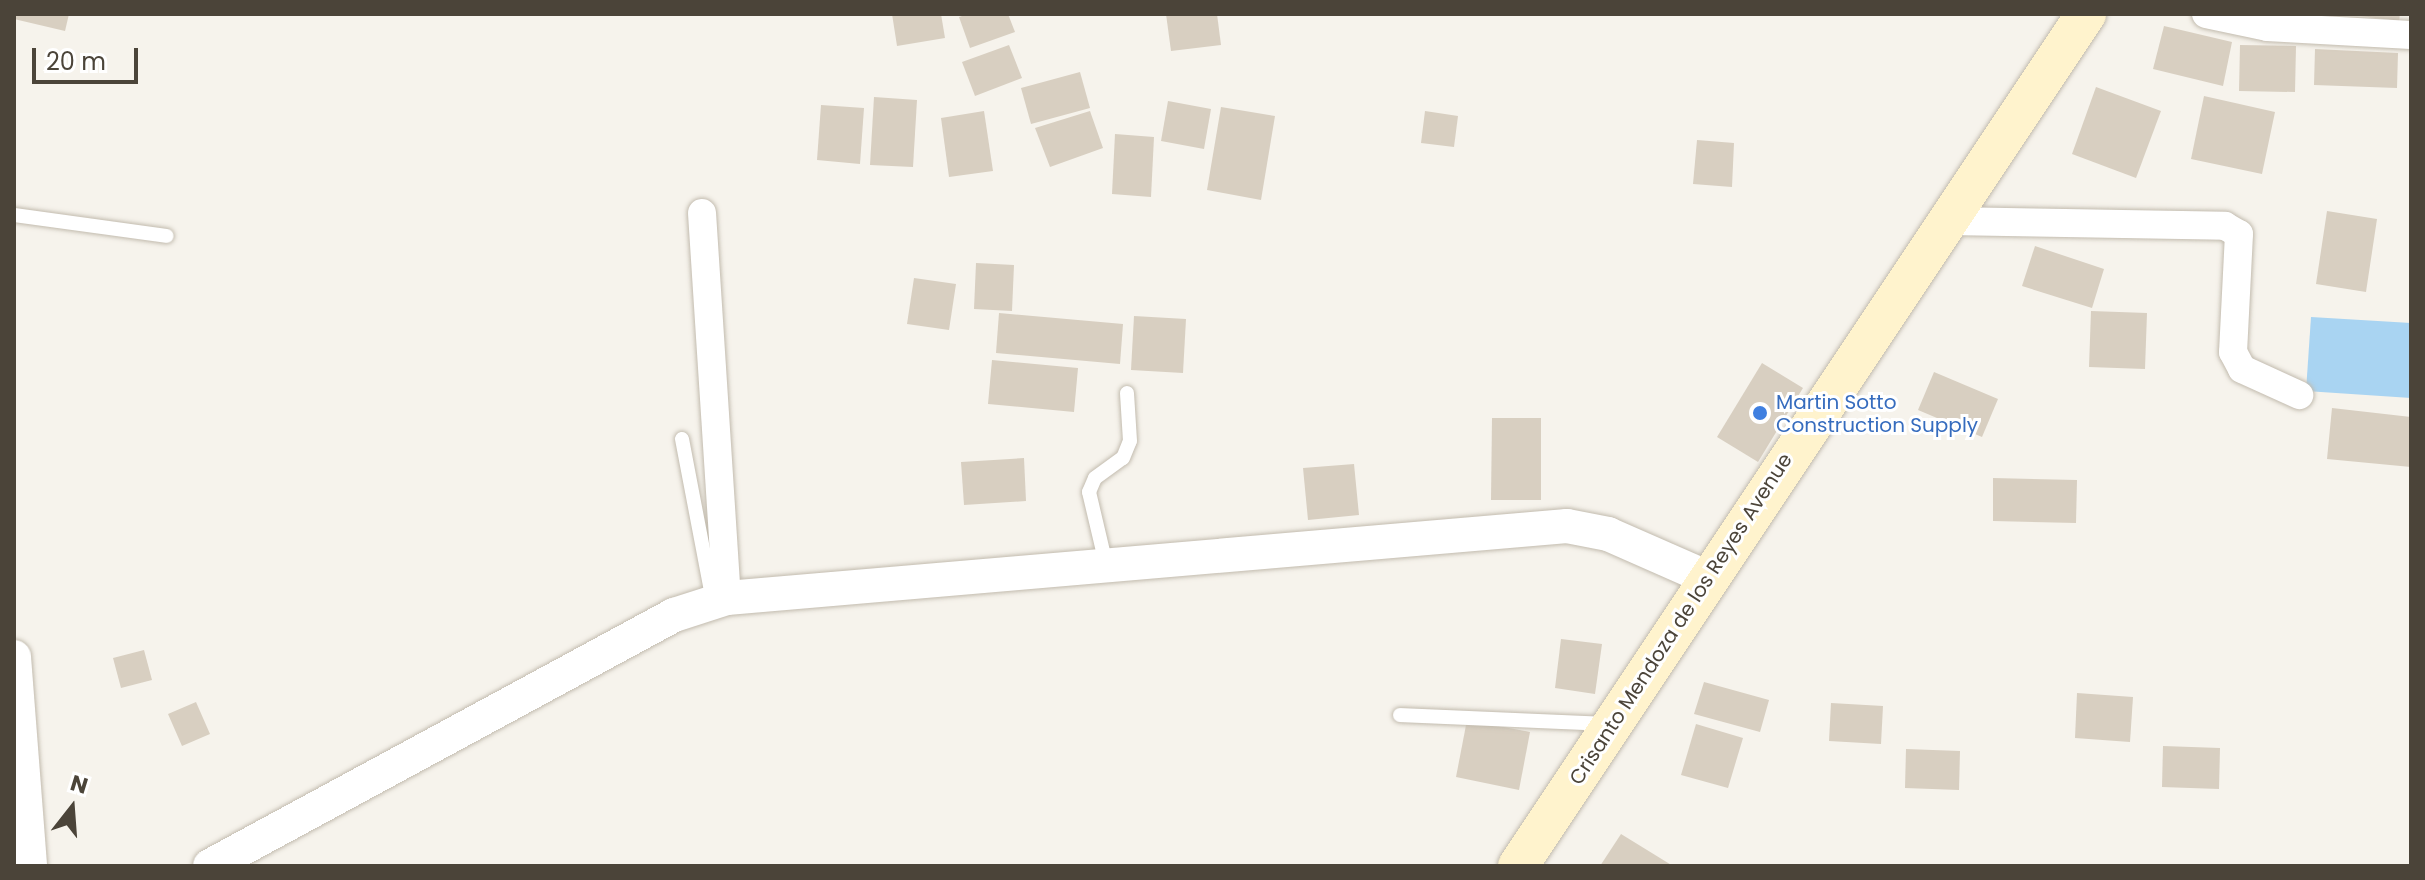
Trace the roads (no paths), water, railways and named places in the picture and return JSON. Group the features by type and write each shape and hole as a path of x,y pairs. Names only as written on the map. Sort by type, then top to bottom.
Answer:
{"main road":[{"name":"Crisanto Mendoza de los Reyes Avenue","path":"1518,866 2086,14"}],"street":[{"path":"2206,14 2267,27 2411,35"},
{"path":"702,213 720,600"},
{"path":"1948,221 2225,226 2239,234 2233,352 2242,369 2299,395"},
{"path":"210,866 674,615 720,600 1567,526 1608,534 1708,578"},
{"path":"14,657 30,866"}],"lane":[{"path":"14,215 167,236"},
{"path":"1106,564 1089,492 1095,478 1123,458 1130,441 1127,393"},
{"path":"682,439 720,600"},
{"path":"1400,715 1611,725"}],"water":[{"path":"2311,317 2411,323 2411,398 2306,391"}],"place":[{"name":"Martin Sotto Construction Supply","path":"1760,413"}]}
